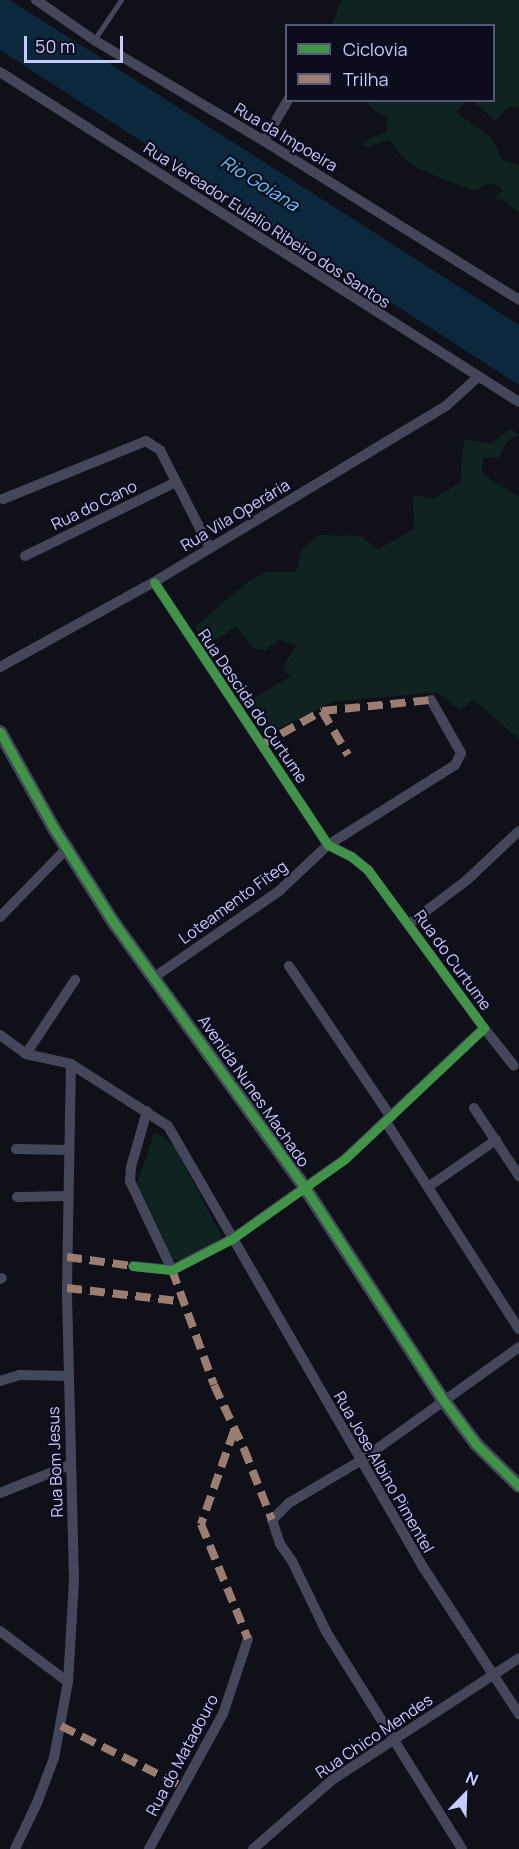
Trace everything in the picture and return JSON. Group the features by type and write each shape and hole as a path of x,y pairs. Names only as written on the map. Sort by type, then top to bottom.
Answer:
{"street":[{"name":"Rua da Impoeira","path":"36,0 94,40 264,141 519,300"},
{"name":"Rua Vereador Eulalio Ribeiro dos Santos","path":"0,72 519,402"},
{"path":"264,141 287,102"},
{"name":"Rua Vila Operária","path":"1,664 154,582 447,405 478,377"},
{"path":"3,499 146,441 160,450 210,548"},
{"name":"Rua do Cano","path":"25,556 176,482"},
{"name":"Rua Descida do Curtume","path":"154,582 328,845"},
{"name":"Loteamento Fiteg","path":"153,978 279,891 328,845 455,765 460,759 458,746 431,700"},
{"name":"Avenida Nunes Machado","path":"0,732 53,827 68,847 114,923 305,1188 444,1401 476,1444 519,1486"},
{"path":"409,924 468,880 519,831"},
{"name":"Rua do Curtume","path":"172,1270 232,1239 345,1159 484,1028 368,870 352,857 328,845"},
{"path":"0,917 68,847"},
{"path":"289,966 389,1120 428,1187 519,1329"},
{"path":"0,1035 26,1054 75,980"},
{"path":"484,1028 514,1066"},
{"name":"Rua Jose Albino Pimentel","path":"26,1054 71,1064 160,1119 176,1136 232,1239 360,1461 423,1567 519,1714"},
{"name":"Rua Bom Jesus","path":"15,1849 37,1803 54,1758 68,1682 74,1581 68,1376 71,1064"},
{"path":"474,1108 519,1176"},
{"path":"147,1111 131,1167 130,1181 172,1270"},
{"path":"428,1187 496,1140"},
{"path":"16,1149 69,1150"},
{"path":"16,1197 68,1196"},
{"path":"133,1266 172,1270"},
{"path":"462,1849 395,1738 326,1631 292,1561 280,1544 272,1520 289,1503 360,1461 519,1347"},
{"path":"0,1381 20,1375 68,1376"},
{"path":"0,1493 70,1465"},
{"path":"0,1630 68,1682"},
{"name":"Rua do Matadouro","path":"148,1849 223,1714 248,1639"},
{"name":"Rua Chico Mendes","path":"253,1849 332,1780 519,1658"}],"lane":[{"path":"94,40 121,0"}],"green space":[{"path":"341,0 519,0 519,106 507,108 495,121 474,102 495,102 495,24 332,24"},
{"path":"369,102 465,102 456,112 491,138 503,160 519,165 519,213 503,199 493,200 503,190 497,186 488,183 473,191 417,168 400,155 390,140 367,147 362,144 372,137 386,133 388,115 380,115 369,105"},
{"path":"510,429 519,435 508,440 498,458 483,458 482,474 519,497 519,739 474,700 459,710 438,692 332,702 268,734 249,701 290,677 283,667 297,645 280,640 265,650 253,648 236,627 206,646 195,627 250,580 267,572 296,572 302,549 318,535 360,536 378,549 414,529 413,495 433,499 460,483 464,439 491,444"},
{"path":"154,1134 158,1134 174,1146 221,1235 219,1240 183,1261 173,1260 137,1183"}],"water":[{"name":"Rio Goiana","path":"0,0 10,0 519,325 519,385 0,50"}],"marked path":[{"path":"261,745 322,711 431,700"},
{"path":"322,711 348,755"},
{"path":"67,1257 133,1266"},
{"path":"172,1270 214,1385 244,1449 272,1520"},
{"path":"67,1288 186,1302"},
{"path":"234,1431 201,1524 248,1639"},
{"path":"61,1726 182,1786"}],"cycle path":[{"path":"133,1266 172,1270 232,1239 345,1159 484,1028 368,870 352,857 328,845 154,582"},
{"path":"0,732 53,827 114,923 305,1188 444,1401 476,1444 519,1486"}]}
